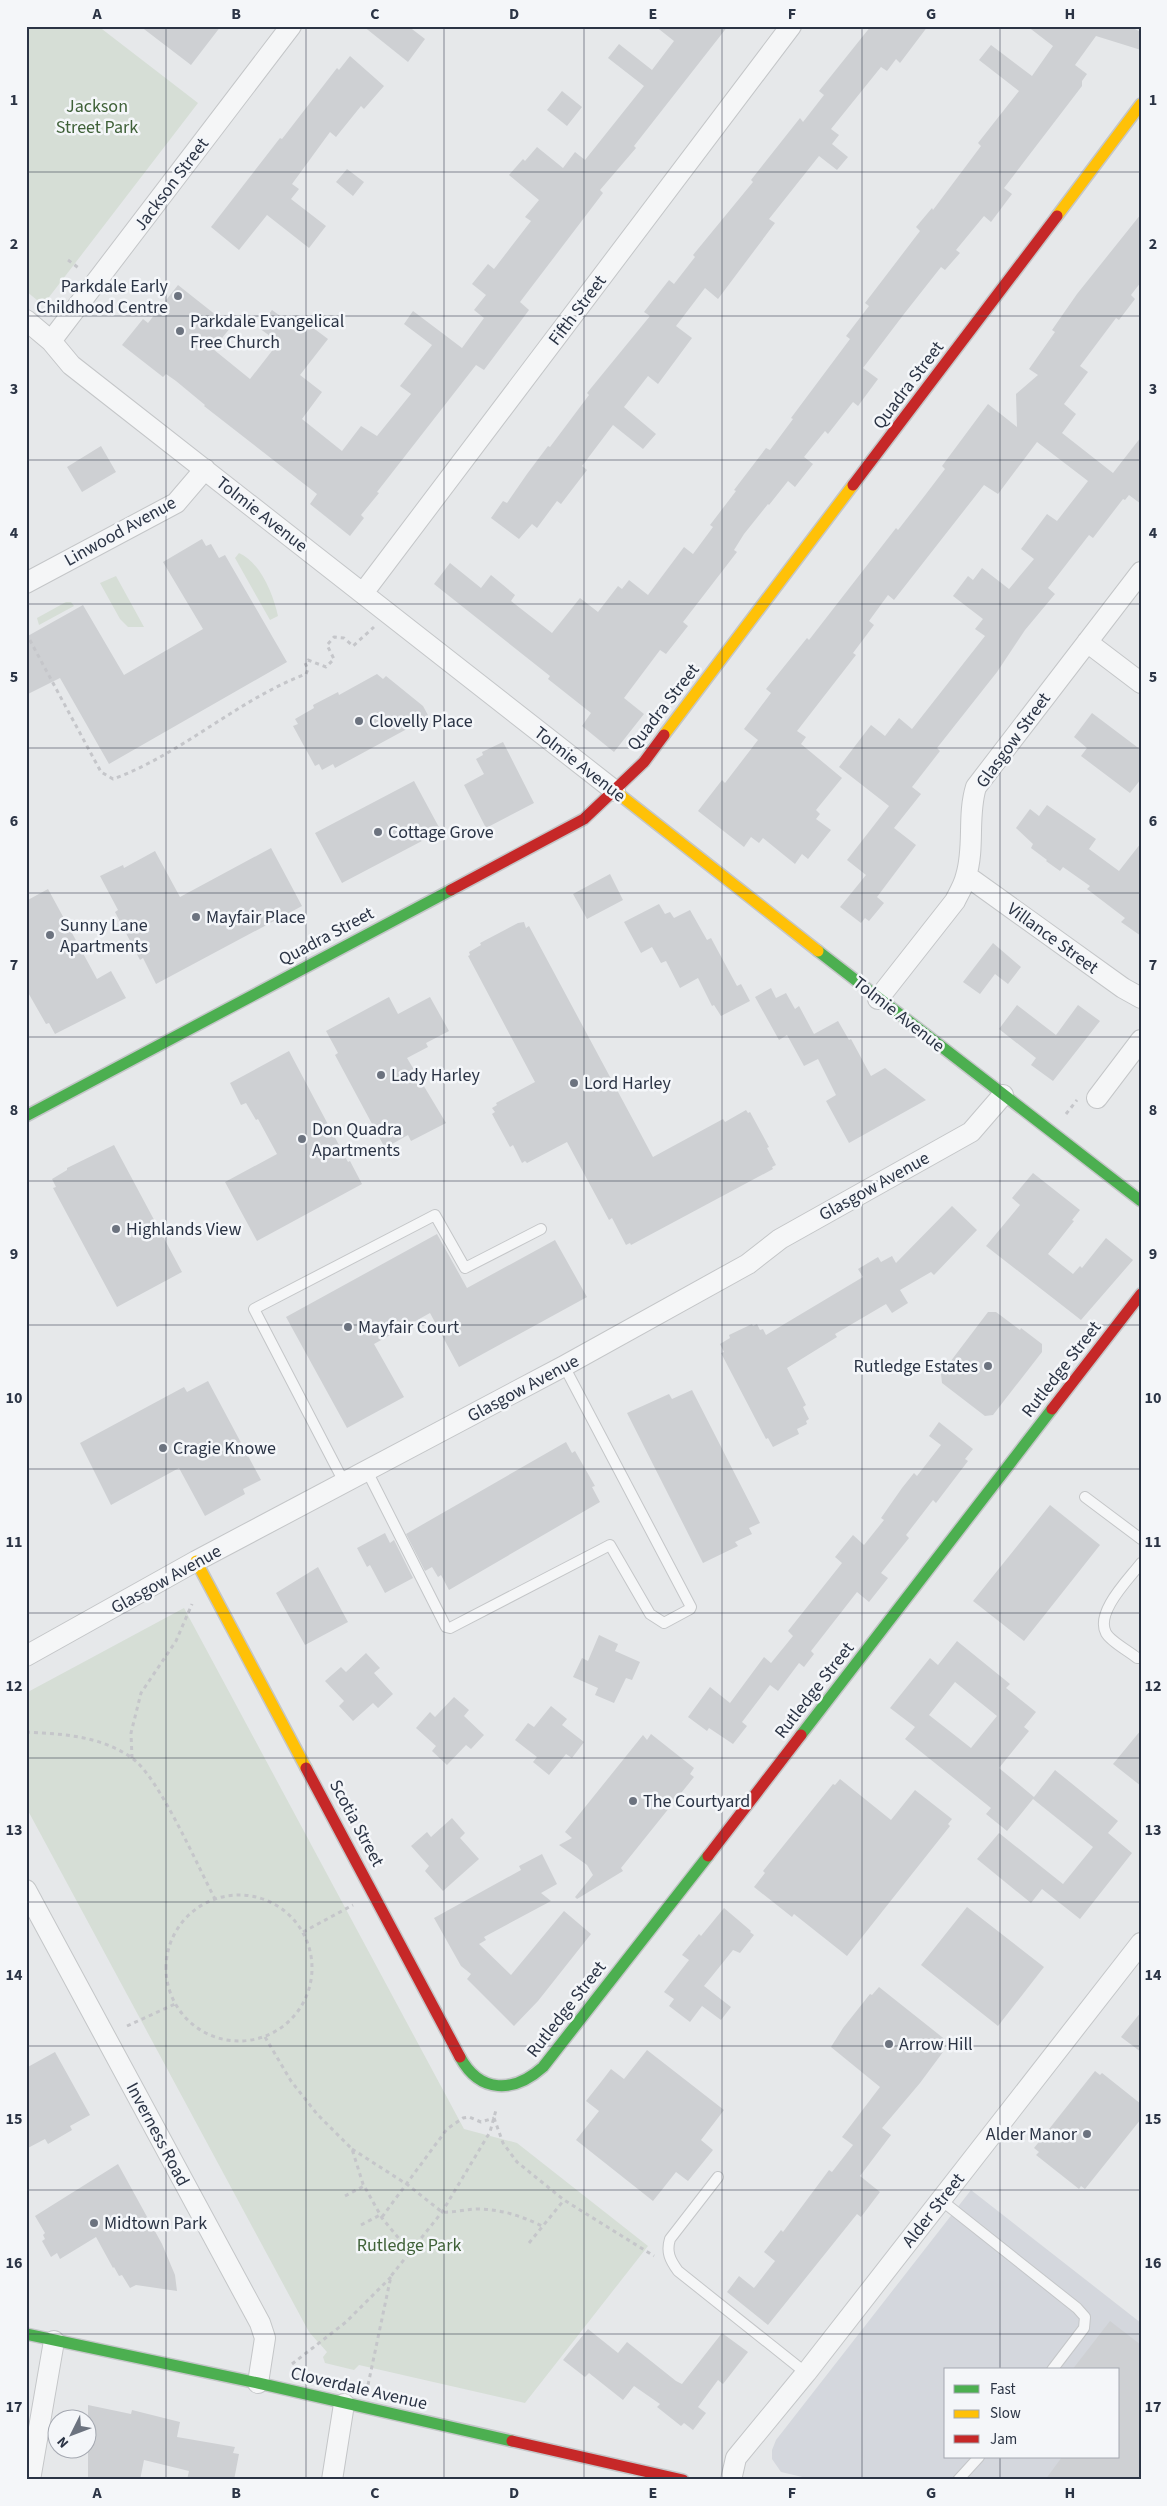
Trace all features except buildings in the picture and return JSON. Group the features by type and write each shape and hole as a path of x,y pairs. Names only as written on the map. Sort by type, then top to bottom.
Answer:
{"street":[{"name":"Jackson Street","path":"51,341 291,26"},
{"name":"Fifth Street","path":"363,593 791,26"},
{"name":"Quadra Street","path":"26,1116 584,819 615,791 644,762 1141,104"},
{"name":"Tolmie Avenue","path":"26,320 51,341 71,365 878,999 1141,1201"},
{"name":"Linwood Avenue","path":"26,583 176,503 205,469"},
{"name":"Glasgow Street","path":"878,999 955,901 967,876 972,800 976,787 1141,572"},
{"path":"1087,642 1141,683"},
{"name":"Villance Street","path":"967,876 1123,988 1141,998"},
{"path":"1097,1098 1141,1040"},
{"name":"Glasgow Avenue","path":"26,1656 196,1561 345,1484 748,1264 780,1239 970,1132 1003,1095"},
{"name":"Rutledge Street","path":"500,2087 522,2083 542,2067 690,1880 1141,1294"},
{"name":"Scotia Street","path":"196,1561 467,2069 485,2083 500,2087"},
{"name":"Inverness Road","path":"26,1890 260,2323 265,2338 258,2383"},
{"name":"Alder Street","path":"731,2480 736,2458 806,2373 1141,1942"},
{"name":"Cloverdale Avenue","path":"26,2334 258,2383 683,2480"},
{"path":"30,2480 54,2341"},
{"path":"332,2480 344,2404"}],"lane":[{"path":"345,1484 254,1309 435,1215 466,1268 542,1228"},
{"path":"367,1471 446,1627 450,1628 610,1545 650,1614 664,1623 692,1607 564,1366"},
{"path":"1086,1497 1141,1539"},
{"path":"1141,1562 1105,1610 1104,1624 1106,1634 1137,1658 1141,1658"},
{"path":"718,2178 670,2238 668,2246 669,2259 678,2271 806,2373"},
{"path":"941,2200 1077,2308 1085,2317 1084,2328 1054,2368"},
{"path":"958,2480 978,2458"}],"path":[{"path":"26,633 102,772 113,779 131,772 185,743 284,682 306,674 308,669 305,663 308,660 326,666 332,664 334,659 327,645 334,637 344,638 353,646 368,634 387,612"},
{"path":"132,1758 131,1732 141,1692 176,1641 196,1596 210,1587"},
{"path":"26,1732 70,1734 98,1742 132,1758 149,1777 164,1801 215,1899"},
{"path":"303,1932 374,1892"},
{"path":"235,1895 256,1896 291,1916 303,1932 311,1956 311,1981 303,2005 287,2024 265,2037 248,2041 231,2041 214,2037 198,2029 185,2018 175,2004 168,1987 167,1951 174,1934 185,1918 198,1907 215,1899 235,1895"},
{"path":"127,2026 175,2004"},
{"path":"265,2037 291,2080 318,2114 352,2149 408,2185 442,2212 476,2209 497,2211 519,2215 542,2226"},
{"path":"361,2225 381,2216 408,2185 447,2129 463,2118 469,2117 481,2122 494,2118"},
{"path":"494,2118 503,2143 517,2162 564,2200 656,2258 669,2259"},
{"path":"292,2364 346,2322 392,2276 442,2212 490,2132 494,2118"},
{"path":"352,2149 364,2186 381,2216 410,2252"},
{"path":"345,2196 364,2186"},
{"path":"530,2243 564,2200"},
{"path":"368,2386 392,2276"}],"shaded area":[{"path":"971,2190 1141,2323 1141,2480 815,2480 781,2472 772,2459 772,2450 776,2440"}],"green space":[{"name":"Jackson Street Park","path":"26,26 98,26 198,103 43,305 26,291"},
{"path":"239,553 254,564 265,580 278,616 270,620 235,558"},
{"path":"116,576 144,627 128,627 120,619 100,583"},
{"path":"66,602 71,602 74,606 39,625 37,618"},
{"name":"Rutledge Park","path":"184,1608 464,2129 517,2143 648,2246 525,2403 359,2365 354,2370 325,2363 323,2357 327,2352 309,2332 26,1807 26,1693"}],"traffic: fast":[{"path":"26,1116 451,890"},
{"path":"818,951 1141,1201"},
{"path":"801,1735 1052,1409"},
{"path":"460,2057 477,2078 498,2086 521,2082 532,2076 543,2067 708,1856"},
{"path":"26,2334 258,2383 512,2441"}],"traffic: slow":[{"path":"1057,216 1141,104"},
{"path":"664,735 853,485"},
{"path":"615,791 818,951"},
{"path":"196,1561 306,1768"}],"traffic: jam":[{"path":"853,485 1057,216"},
{"path":"451,890 584,819 644,762 664,735"},
{"path":"1052,1409 1141,1294"},
{"path":"708,1856 801,1735"},
{"path":"306,1768 460,2057"},
{"path":"512,2441 683,2480"}],"place":[{"name":"Parkdale Early Childhood Centre","path":"178,296"},
{"name":"Parkdale Evangelical Free Church","path":"180,331"},
{"name":"Clovelly Place","path":"359,721"},
{"name":"Cottage Grove","path":"378,832"},
{"name":"Mayfair Place","path":"196,917"},
{"name":"Sunny Lane Apartments","path":"50,935"},
{"name":"Lady Harley","path":"381,1075"},
{"name":"Lord Harley","path":"574,1083"},
{"name":"Don Quadra Apartments","path":"302,1139"},
{"name":"Highlands View","path":"116,1229"},
{"name":"Mayfair Court","path":"348,1327"},
{"name":"Rutledge Estates","path":"988,1366"},
{"name":"Cragie Knowe","path":"163,1448"},
{"name":"The Courtyard","path":"633,1801"},
{"name":"Arrow Hill","path":"889,2044"},
{"name":"Alder Manor","path":"1087,2134"},
{"name":"Midtown Park","path":"94,2223"}]}
